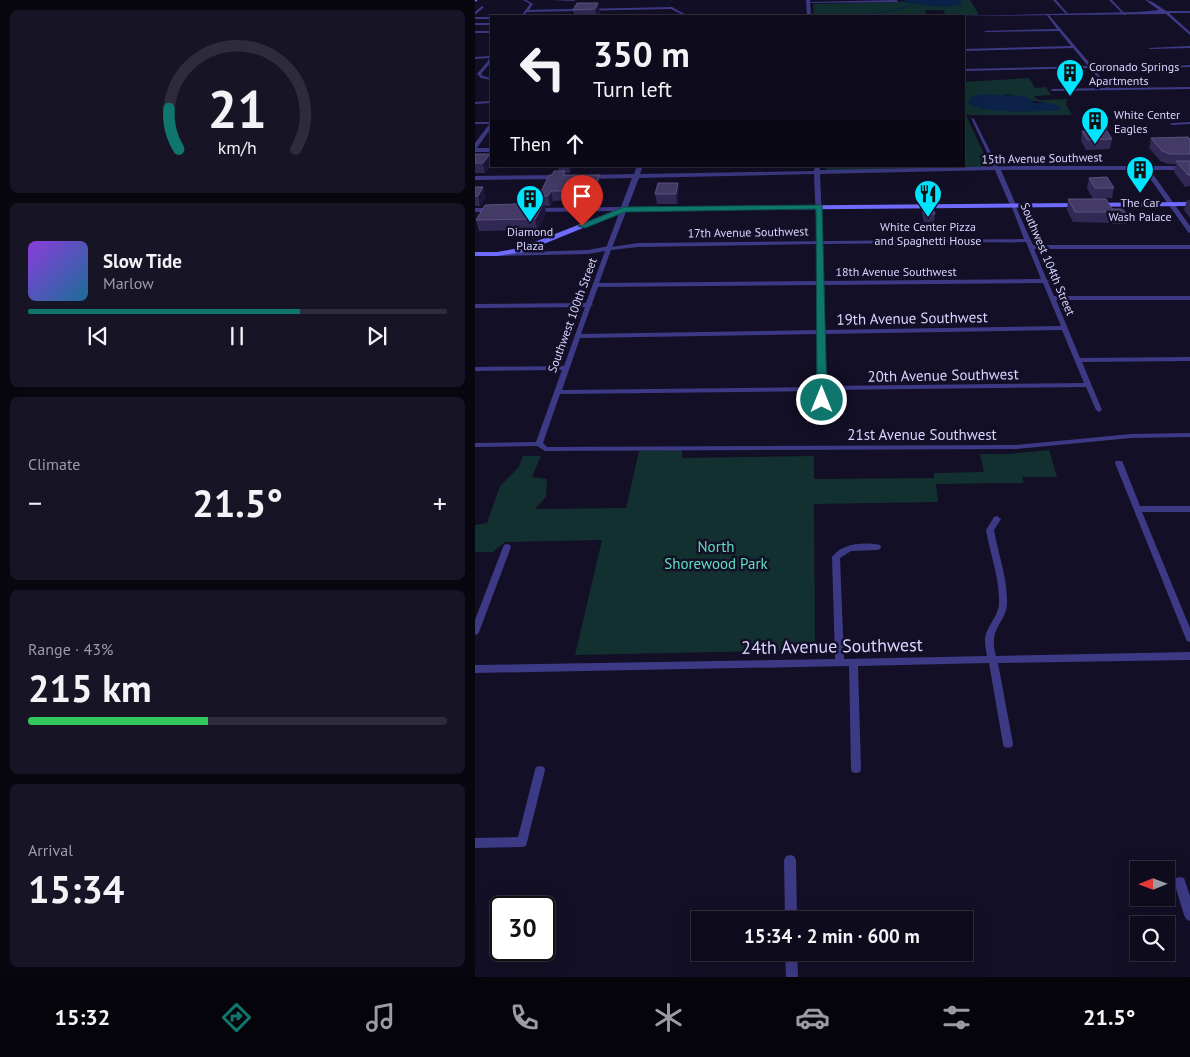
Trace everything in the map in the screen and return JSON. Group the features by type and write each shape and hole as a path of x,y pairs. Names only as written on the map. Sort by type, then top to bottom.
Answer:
{"main road":[{"path":"624,210 1190,204"},
{"name":"17th Avenue Southwest","path":"475,254 497,254 528,248 624,210"}],"street":[{"path":"524,0 528,2 537,0"},
{"path":"553,0 575,0"},
{"path":"1053,0 1068,14"},
{"path":"1110,0 1125,14"},
{"path":"1147,0 1190,34"},
{"path":"808,15 808,2 897,1"},
{"path":"522,15 531,5 528,2"},
{"path":"672,8 673,3"},
{"path":"626,9 628,4"},
{"path":"475,14 483,7"},
{"path":"526,11 672,8 685,15"},
{"path":"965,16 1190,12"},
{"path":"1047,15 1109,89"},
{"path":"475,18 490,18"},
{"path":"475,24 490,24"},
{"path":"986,31 1060,30"},
{"path":"475,32 490,32"},
{"path":"965,50 1074,47"},
{"path":"1151,48 1190,47"},
{"path":"475,58 490,57 489,63 479,74 482,77 490,79"},
{"path":"965,70 1132,66 1137,71 1148,71"},
{"path":"1164,67 1190,66"},
{"path":"1052,90 1190,88"},
{"path":"475,103 490,102"},
{"name":"Southwest 104th Street","path":"972,119 1013,205 1099,410"},
{"path":"1172,124 1190,123"},
{"path":"475,124 490,124"},
{"path":"490,126 475,148 490,150"},
{"name":"Southwest 100th Street","path":"539,444 640,167"},
{"path":"1146,168 1190,231"},
{"name":"15th Avenue Southwest","path":"475,178 817,170 1190,168"},
{"path":"817,170 820,207 824,415"},
{"path":"475,210 504,210"},
{"path":"523,210 624,210"},
{"name":"17th Avenue Southwest","path":"497,254 588,252 638,245 1028,240"},
{"path":"1031,247 1190,246"},
{"name":"17th Avenue Southwest","path":"528,248 547,254"},
{"name":"17th Avenue Southwest","path":"588,252 606,259"},
{"name":"18th Avenue Southwest","path":"597,285 1046,282"},
{"path":"1053,298 1190,298"},
{"path":"475,306 590,305"},
{"name":"19th Avenue Southwest","path":"579,336 1065,328"},
{"path":"1079,360 1190,359"},
{"path":"475,369 567,368"},
{"name":"20th Avenue Southwest","path":"557,392 1089,385"},
{"name":"21st Avenue Southwest","path":"475,445 539,444 540,447 545,449 1007,447 1131,436 1190,435"},
{"path":"1119,464 1190,639"},
{"path":"1138,509 1190,509"},
{"path":"997,519 990,530 1003,604 1001,612 989,633 992,660 1008,744"},
{"path":"475,632 507,547"},
{"path":"840,662 836,557 848,547 877,547"},
{"name":"24th Avenue Southwest","path":"475,669 1190,656"},
{"path":"853,662 856,769"},
{"path":"475,843 522,842 539,770"},
{"path":"789,860 791,911"},
{"path":"1180,882 1190,915"},
{"path":"791,961 792,977"}],"green space":[{"path":"907,0 970,0 979,15 946,15 943,10 925,10 926,15 814,15 813,4 899,2"},
{"path":"1029,78 1035,88 1046,87 1051,95 1034,96 1035,98 1040,100 1068,99 1066,104 1072,115 966,115 989,165 985,167 828,170 824,168 965,167 965,82","holes":["1005,94 1050,103 1056,111 1003,110"]},
{"name":"North Shorewood Park","path":"682,450 682,458 814,456 814,479 934,478 934,473 984,472 980,454 1009,454 1049,450 1057,477 1022,477 1024,483 936,484 938,502 814,504 815,650 575,655 602,540 505,542 493,552 475,552 475,525 487,523 500,486 519,467 523,456 541,456 532,477 547,479 546,497 535,509 626,508 639,451"}],"water":[{"path":"907,0 959,0 961,5 938,7 899,2"},
{"path":"982,94 1024,96 1035,103 1050,103 1062,107 1056,111 997,111 975,106 967,102 973,96"}],"building":[{"path":"577,3 598,3 595,9 573,10"},
{"path":"1082,131 1107,131 1112,139 1088,140"},
{"path":"1188,137 1190,139 1190,154 1170,154 1162,151 1151,138"},
{"path":"475,154 490,154 483,163 475,163"},
{"path":"1176,161 1190,161 1190,175 1188,175"},
{"path":"554,171 565,171 563,175 600,175 592,194 574,194 574,191 551,191 548,196 539,196 549,175 552,175"},
{"path":"1107,177 1114,188 1095,188 1089,178"},
{"path":"658,183 678,183 676,194 655,194"},
{"path":"475,187 483,187 478,196 475,196"},
{"path":"1068,199 1106,199 1114,212 1075,212"},
{"path":"544,203 535,219 476,220 485,205"},
{"path":"922,205 932,205 935,214 924,214"},
{"path":"1112,209 1123,209 1128,217 1114,217"}],"waterway":[{"path":"666,5 672,0"},
{"path":"813,15 879,13 904,8 917,3"},
{"path":"534,10 576,9"}],"place":[{"name":"Coronado Springs Apartments","path":"1070,97"},
{"name":"White Center Eagles","path":"1095,145"},
{"name":"The Car Wash Palace","path":"1140,194"},
{"name":"White Center Pizza and Spaghetti House","path":"928,218"},
{"name":"Diamond Plaza","path":"530,223"}],"route":[{"path":"582,226 624,210 820,207 822,400"}]}
